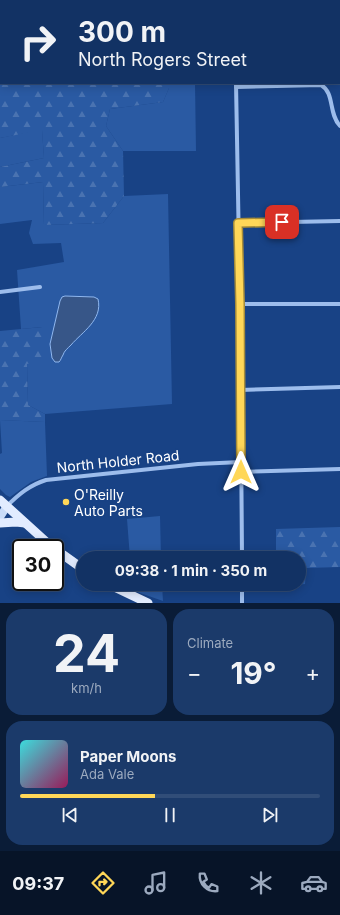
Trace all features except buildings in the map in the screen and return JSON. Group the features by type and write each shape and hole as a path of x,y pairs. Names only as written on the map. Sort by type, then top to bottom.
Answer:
{"main road":[{"path":"0,517 2,506 26,523 43,539"},
{"path":"0,523 26,523"},
{"path":"64,556 76,564"},
{"path":"123,591 148,603"}],"street":[{"path":"242,551 240,304 236,85 321,85 329,93 333,116 340,126"},
{"path":"238,223 340,221"},
{"path":"0,292 40,287"},
{"path":"240,304 340,304"},
{"path":"240,390 340,387"},
{"name":"North Holder Road","path":"2,506 27,488 38,482 50,479 198,464 241,462"},
{"path":"241,472 340,469"},
{"path":"242,591 242,603"}],"green space":[{"path":"0,84 169,84 169,88 163,102 110,109 106,126 123,151 124,196 103,223 44,225 43,182 0,187 0,167 44,158 42,130 0,138"},
{"path":"169,84 195,84 196,151 123,151 106,126 110,109 163,102 169,88"},
{"path":"42,129 44,158 0,167 0,138"},
{"path":"43,182 44,225 103,223 124,196 168,194 172,404 45,414 28,405 27,364 42,327 21,329 17,270 64,262 61,243 33,244 29,233 32,220 0,224 0,187"},
{"path":"43,327 42,361 27,364 28,405 45,414 45,422 0,420 0,331"},
{"path":"0,420 45,422 47,476 31,482 10,497 0,489 0,454 2,453"},
{"path":"160,516 161,551 129,551 127,519"},
{"path":"340,527 340,567 306,568 306,551 276,551 276,529"},
{"path":"136,591 162,591 163,601"}],"shaded area":[{"path":"62,297 94,297 98,299 99,306 95,319 65,351 59,362 55,362 52,358 50,344 60,301"}],"place":[{"name":"O'Reilly Auto Parts","path":"66,502"}],"route":[{"path":"241,472 238,223 282,222"}]}
